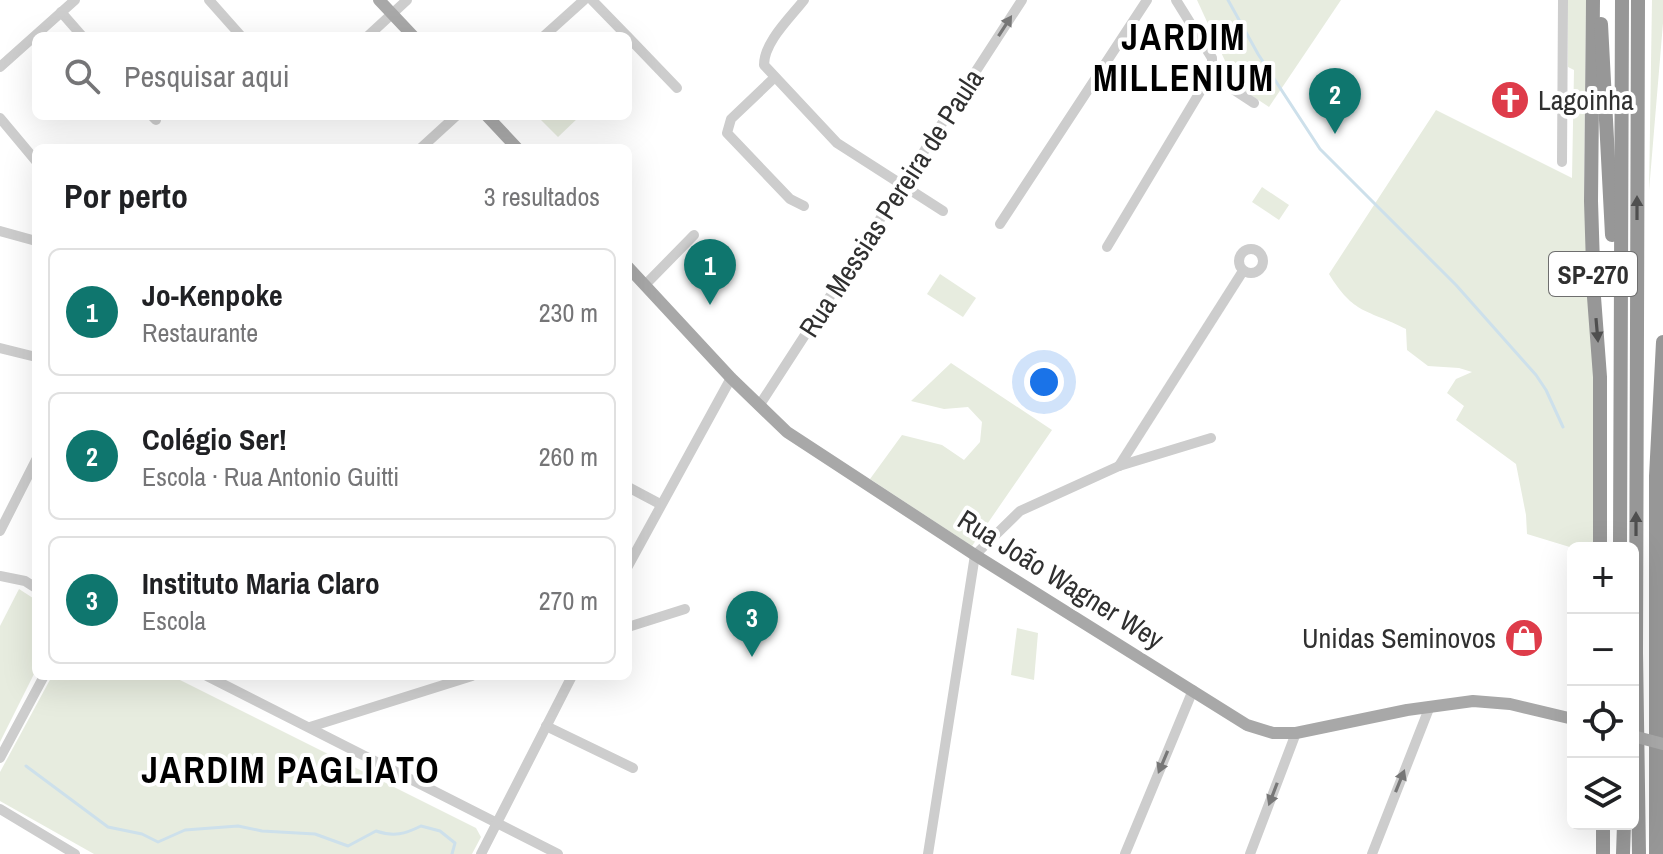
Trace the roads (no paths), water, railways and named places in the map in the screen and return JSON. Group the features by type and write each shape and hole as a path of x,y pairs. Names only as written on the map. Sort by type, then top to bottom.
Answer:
{"highway":[{"path":"1595,0 1606,80 1614,250 1613,339 1620,432"},
{"name":"SP-270","path":"1595,0 1591,201 1600,377 1600,542"},
{"name":"SP-270","path":"1620,542 1622,0"},
{"name":"SP-270","path":"1638,0 1636,653 1639,854"},
{"path":"1656,854 1656,476 1663,342"},
{"path":"1603,830 1603,854"},
{"path":"1623,854 1624,830"}],"main road":[{"path":"379,0 409,32"},
{"path":"491,120 513,144"},
{"name":"Rua João Wagner Wey","path":"632,271 731,378 787,432 975,555 1247,725 1273,733 1296,733 1430,706 1492,701 1567,717"},
{"path":"1639,738 1663,744"}],"street":[{"path":"39,32 75,0"},
{"path":"209,0 237,32"},
{"path":"372,32 407,0"},
{"path":"548,32 584,0"},
{"path":"592,0 623,32"},
{"path":"804,0 773,40 764,56 764,65 837,143 943,211"},
{"name":"Rua Messias Pereira de Paula","path":"759,406 1022,0"},
{"path":"1000,224 1147,0"},
{"path":"1107,247 1212,72 1212,58 1176,0"},
{"path":"1562,162 1563,0"},
{"path":"61,12 78,32"},
{"path":"0,67 32,38"},
{"path":"632,41 677,88"},
{"path":"1212,72 1254,103"},
{"path":"774,78 731,119 727,133 790,199 804,206"},
{"path":"0,118 32,156"},
{"path":"425,144 452,120"},
{"path":"0,231 32,240"},
{"path":"645,285 694,235"},
{"path":"1119,466 1243,271"},
{"path":"0,348 32,356"},
{"path":"632,558 731,378"},
{"path":"928,854 975,555 1020,511 1119,466 1211,438"},
{"path":"0,531 32,468"},
{"path":"632,489 660,504"},
{"path":"0,576 32,585"},
{"path":"632,626 685,609"},
{"path":"0,758 42,680"},
{"path":"215,680 558,854"},
{"path":"310,727 459,680"},
{"path":"481,854 570,680"},
{"path":"1125,854 1193,690"},
{"path":"1372,854 1430,706"},
{"path":"1407,710 1421,730"},
{"path":"546,726 633,768"},
{"path":"1250,854 1296,733"},
{"path":"0,809 73,853"}],"waterway":[{"path":"1228,0 1258,54 1320,149 1456,285 1536,375 1563,427"},
{"path":"26,766 108,827 142,834 158,842 185,830 238,826 262,831 315,834 348,846 376,831 399,834 421,826 440,831 455,843 452,854"}],"place":[{"name":"Lagoinha","path":"1510,100"},
{"name":"Colégio Ser!","path":"1335,134"},
{"name":"Jo-Kenpoke","path":"710,305"},
{"name":"Unidas Seminovos","path":"1524,638"},
{"name":"Instituto Maria Claro","path":"752,657"}],"district":[{"name":"JARDIM MILLENIUM","path":"1184,58"},
{"name":"JARDIM PAGLIATO","path":"291,770"}]}
